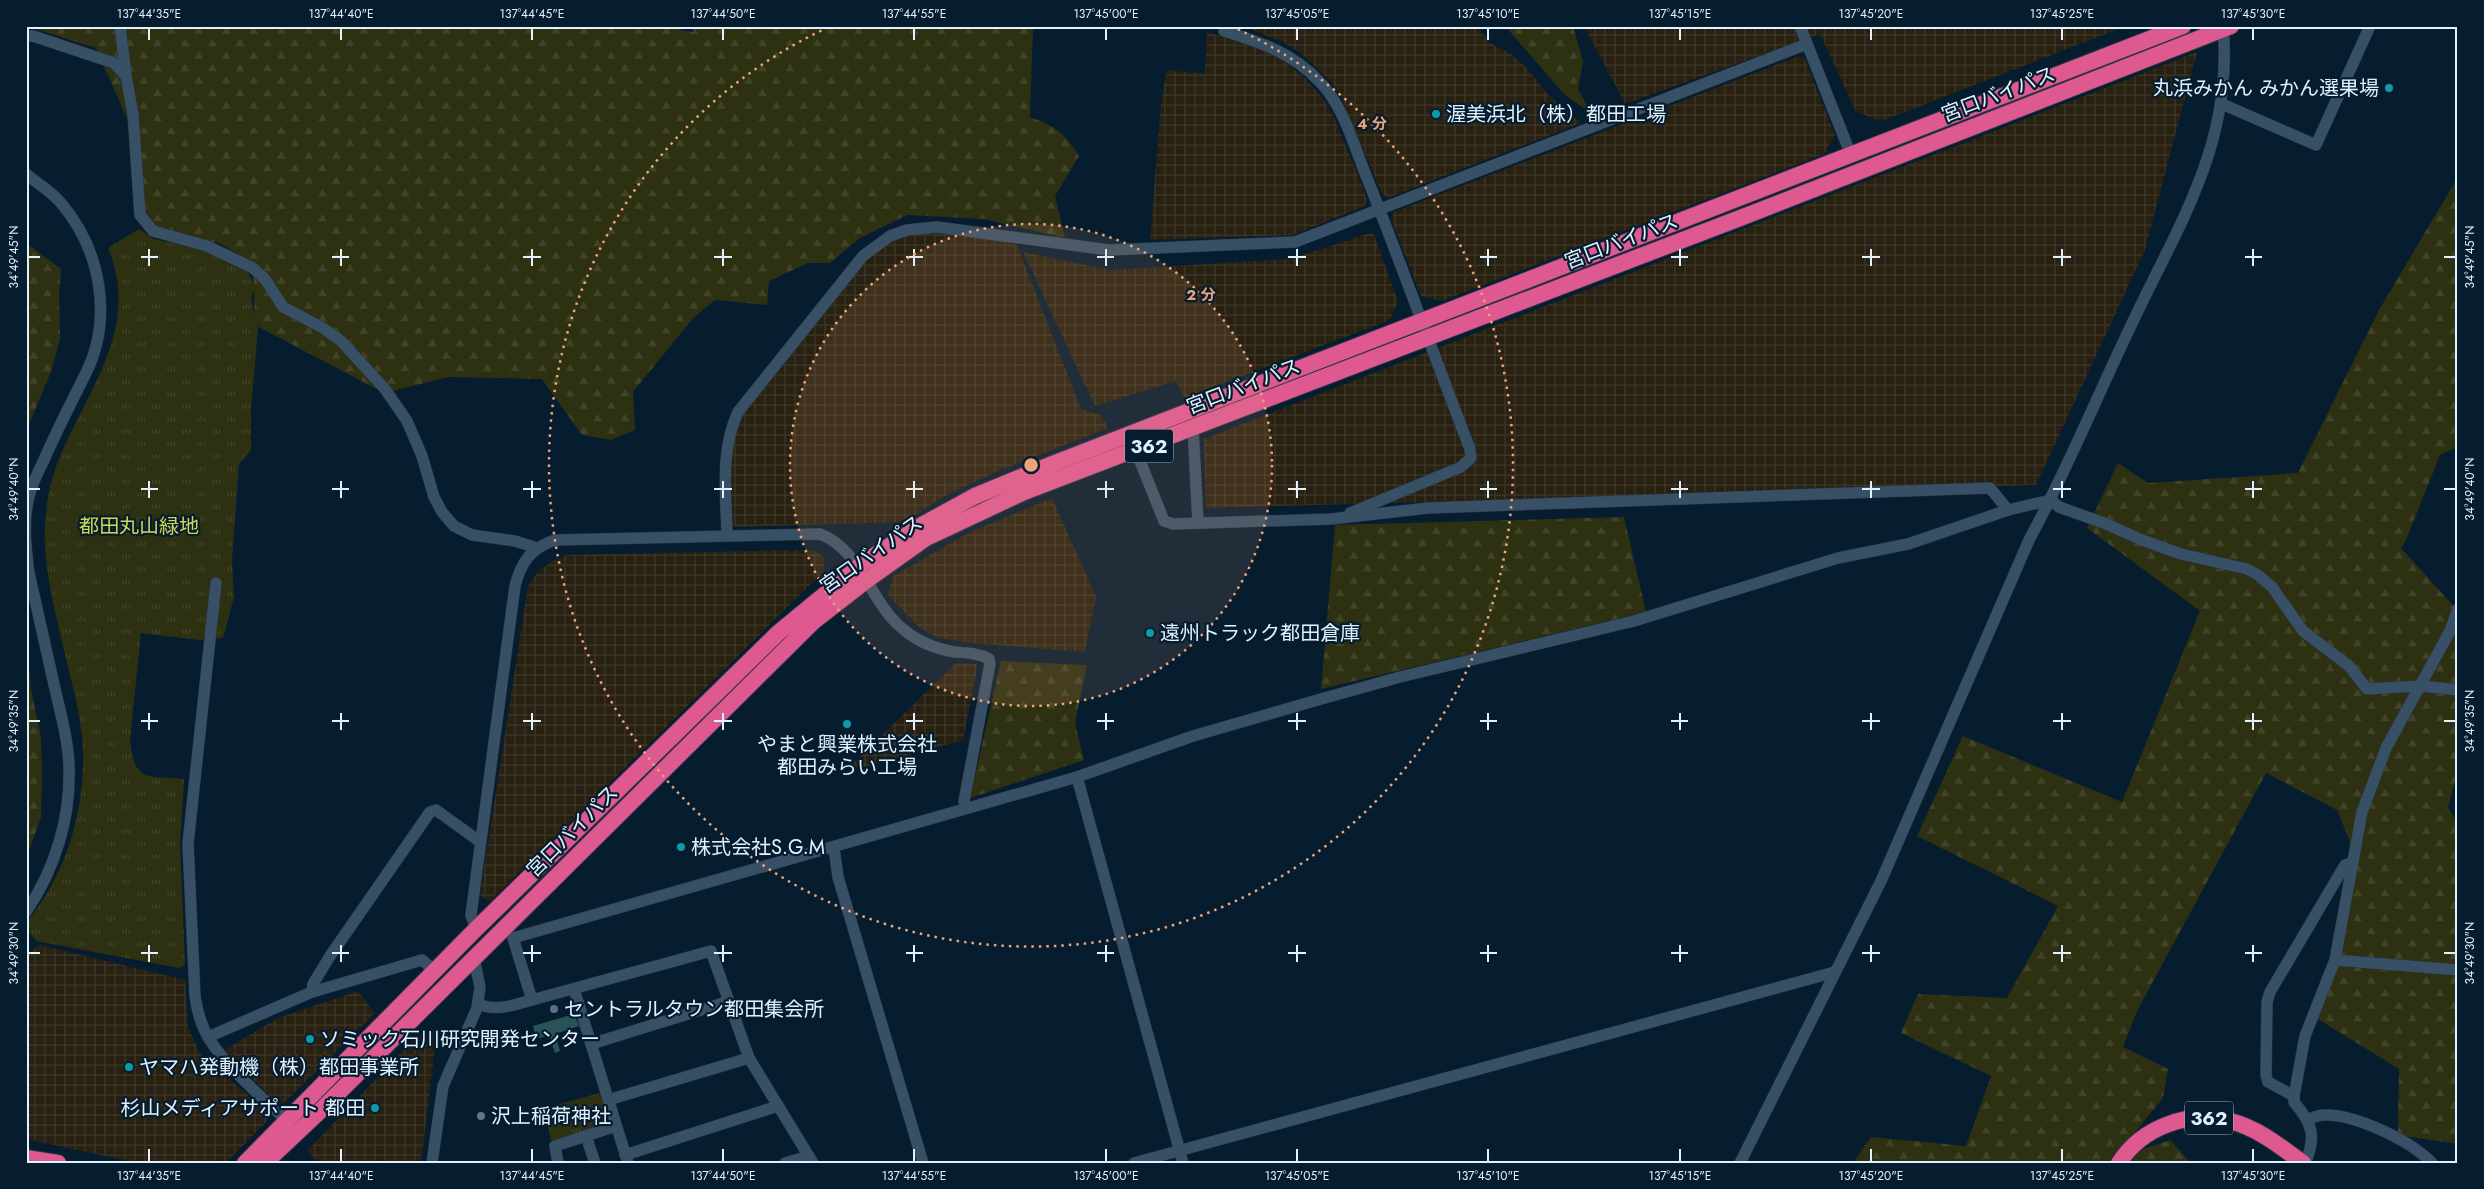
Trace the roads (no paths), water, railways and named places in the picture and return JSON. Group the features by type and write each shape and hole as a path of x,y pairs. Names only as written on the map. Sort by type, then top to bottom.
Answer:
{"highway":[{"name":"宮口バイパス","path":"245,1163 476,929 778,633 862,573 922,525 975,496 1050,465 2183,26"},
{"name":"宮口バイパス","path":"265,1163 862,573 935,534 1024,492 1136,451 2225,27"},
{"name":"362","path":"2120,1163 2128,1150 2153,1130 2181,1119 2207,1118 2231,1121 2263,1134 2304,1163"},
{"path":"26,1158 58,1163"}],"street":[{"path":"120,26 134,124 140,215 144,221 153,231 207,246 253,268 265,279 283,307 323,328 341,341 386,389 407,421 422,456 434,497 442,512 454,526 472,535 515,541 536,548"},
{"path":"1800,26 1851,155"},
{"path":"2222,104 2316,145 2370,26"},
{"path":"1740,1163 1880,882 2029,540 2051,500 2128,330 2191,203 2213,145 2222,104 2225,27"},
{"path":"1224,31 1272,47 1294,60 1320,82 1341,115 1379,209 1420,322 1470,449 1471,458 1461,467 1335,519"},
{"path":"26,36 33,36 114,63 126,76"},
{"path":"727,534 725,462 728,440 738,412 863,256 890,236 907,230 937,227 1109,250 1294,242 1807,44"},
{"path":"26,174 60,202 72,218 97,269 100,290 100,315 96,345 87,371 59,426 28,500 26,551 29,573 63,728 69,764 69,790 60,843 38,895 26,912"},
{"path":"1193,428 1198,523"},
{"path":"1136,451 1164,521 1173,524 1335,519 1428,508 1990,488 2008,510"},
{"path":"532,1000 513,938 834,848 1076,777 1193,736 1400,677 1634,621 1838,558 1908,544 2008,510 2051,500"},
{"path":"2051,500 2059,507 2173,551 2247,569 2272,586 2302,631 2350,666 2367,689 2421,686 2458,690"},
{"path":"476,929 470,915 515,586 522,564 536,548 563,538 820,534 835,541 862,573 894,620 914,637 936,648 982,655 989,659 990,664 964,801 966,808"},
{"path":"216,583 188,844 195,996 199,1016 208,1037 222,1055 286,1120"},
{"path":"2304,1163 2310,1151 2312,1132 2308,1119 2294,1102 2294,1096 2305,1036 2335,960 2362,812 2386,748 2450,631 2458,609"},
{"path":"1076,777 1181,1157"},
{"path":"312,992 313,984 330,956 430,812 436,810 479,841"},
{"path":"834,848 838,877 923,1163"},
{"path":"2294,1096 2268,1082 2266,1075 2267,1002 2270,992 2345,865 2353,862"},
{"path":"478,1004 486,1007 503,1008 711,951 749,1058 811,1159 784,1163"},
{"path":"432,1163 443,1086 478,1004 480,986 474,958"},
{"path":"208,1037 312,992 422,960 435,971"},
{"path":"2335,960 2458,970"},
{"path":"1134,1163 1181,1157 1834,972"},
{"path":"574,989 627,1159 778,1106"},
{"path":"591,1044 730,1001"},
{"path":"608,1100 749,1058"},
{"path":"2308,1119 2323,1115 2365,1124 2408,1143 2432,1163"},
{"path":"558,1163 555,1146 616,1126"},
{"path":"586,1136 595,1163"}],"place":[{"name":"丸浜みかん みかん選果場","path":"2389,88"},
{"name":"渥美浜北（株）都田工場","path":"1436,114"},
{"name":"遠州トラック都田倉庫","path":"1150,633"},
{"name":"やまと興業株式会社 都田みらい工場","path":"847,724"},
{"name":"株式会社S.G.M","path":"681,847"},
{"name":"セントラルタウン都田集会所","path":"554,1009"},
{"name":"ソミック石川研究開発センター","path":"310,1039"},
{"name":"ヤマハ発動機（株）都田事業所","path":"129,1067"},
{"name":"杉山メディアサポート 都田","path":"375,1108"},
{"name":"沢上稲荷神社","path":"481,1116"}],"park label":[{"name":"都田丸山緑地","path":"139,526"}]}
